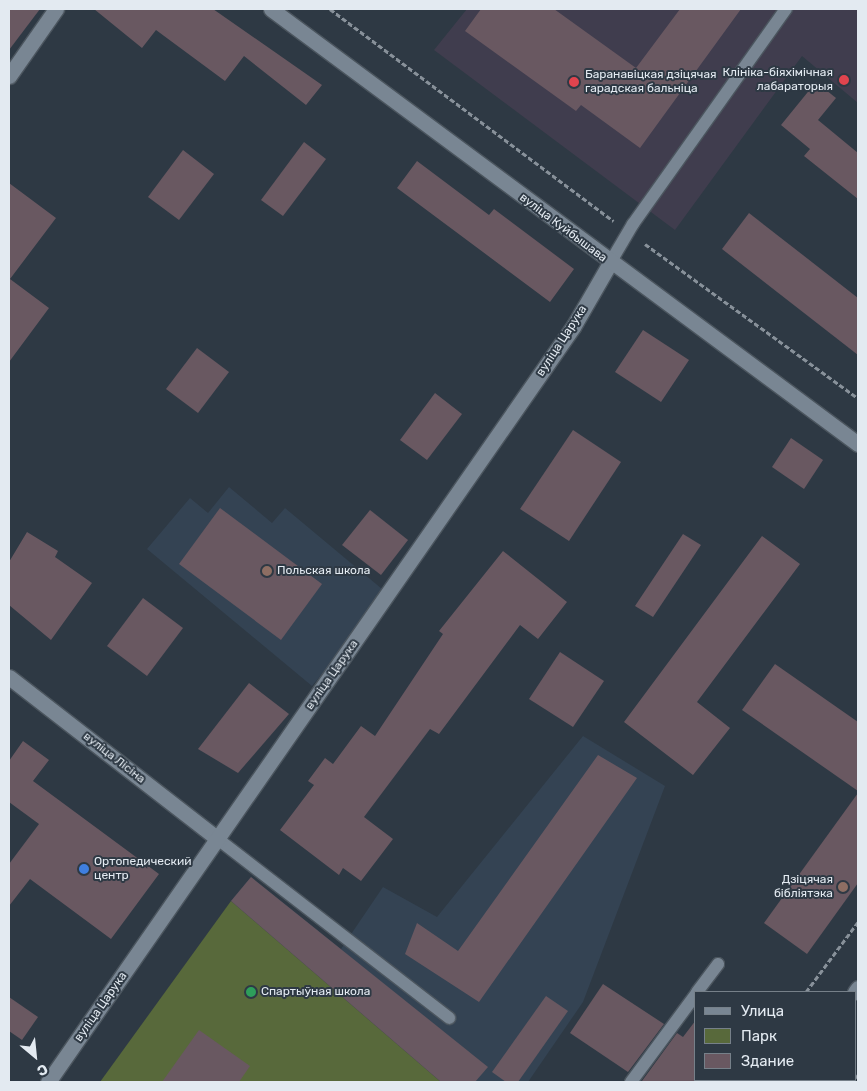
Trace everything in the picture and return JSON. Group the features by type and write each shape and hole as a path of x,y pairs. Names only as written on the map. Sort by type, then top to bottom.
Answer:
{"street":[{"path":"9,76 56,9"},
{"name":"вуліца Куйбышава","path":"271,9 610,264 858,444"},
{"name":"вуліца Царука","path":"48,1082 219,840 573,328 610,264"},
{"name":"вуліца Лісіна","path":"9,677 219,840"}],"lane":[{"path":"610,264 628,232 786,9"},
{"path":"219,840 449,1018"},
{"path":"698,991 718,964"},
{"path":"631,1082 694,996"}],"path":[{"path":"330,9 628,232 858,398"},
{"path":"807,991 858,922"}],"shaded area":[{"name":"Баранавіцкая дзіцячая гарадская бальніца","path":"467,9 858,9 858,103 802,56 675,230 434,50"},
{"name":"Польская школа","path":"229,487 272,523 285,508 388,594 312,686 147,549 190,498 208,513"},
{"path":"583,736 665,786 583,1002 528,1082 441,1082 231,901 251,877 341,949 383,887 437,917"}],"green space":[{"name":"Спартыўная школа","path":"231,901 441,1082 100,1082"}],"building":[{"path":"9,9 40,9 9,50"},
{"path":"94,9 213,9 322,85 306,105 244,56 225,81 156,30 142,48"},
{"path":"481,9 554,9 636,68 680,9 741,9 640,148 581,105 576,111 465,31"},
{"path":"816,82 836,98 818,120 858,153 858,199 804,156 810,149 781,125"},
{"path":"304,142 326,159 283,216 261,200"},
{"path":"183,150 214,174 179,220 148,197"},
{"path":"417,161 489,215 494,209 574,269 550,302 397,188"},
{"path":"9,183 56,218 10,279 49,308 9,362"},
{"path":"749,213 858,298 858,355 722,249"},
{"path":"643,330 689,360 661,402 615,372"},
{"path":"197,348 229,372 198,413 166,389"},
{"path":"435,393 462,414 427,460 400,440"},
{"path":"573,430 621,462 569,541 520,509"},
{"path":"791,438 823,460 804,489 772,467"},
{"path":"220,508 322,584 281,640 179,564"},
{"path":"370,510 408,540 381,575 342,545"},
{"path":"27,532 58,551 55,557 92,583 51,640 9,605 9,562"},
{"path":"683,534 701,545 653,617 635,606"},
{"path":"762,536 800,564 697,702 730,728 693,775 624,722"},
{"path":"503,551 567,602 538,639 520,625 439,734 430,729 364,817 393,839 361,881 343,868 339,875 280,830 314,785 308,781 325,758 333,764 361,726 375,736 443,634 439,631"},
{"path":"143,598 183,628 147,676 107,646"},
{"path":"560,652 604,681 573,727 529,699"},
{"path":"775,664 858,722 858,791 742,710"},
{"path":"249,683 289,714 238,773 198,749"},
{"name":"Ортопедический центр","path":"23,741 49,760 33,781 159,874 111,939 30,879 9,906 9,864 39,824 9,802 9,761"},
{"path":"598,755 637,778 479,1002 405,954 417,923 458,951"},
{"path":"858,793 858,883 807,954 764,923"},
{"path":"251,877 488,1067 475,1082 441,1082 231,901"},
{"path":"603,984 664,1024 628,1072 570,1033"},
{"path":"546,996 568,1011 518,1082 506,1082 492,1072"},
{"path":"9,997 38,1017 22,1040 9,1031"},
{"path":"694,1023 694,1081 696,1082 642,1081 677,1033 683,1037"},
{"path":"199,1030 250,1066 239,1082 162,1082"}],"place":[{"name":"Клініка-біяхімічная лабараторыя","path":"844,80"},
{"name":"Баранавіцкая дзіцячая гарадская бальніца","path":"574,82"},
{"name":"Польская школа","path":"267,571"},
{"name":"Ортопедический центр","path":"84,869"},
{"name":"Дзіцячая бібліятэка","path":"843,887"},
{"name":"Спартыўная школа","path":"251,992"}]}
